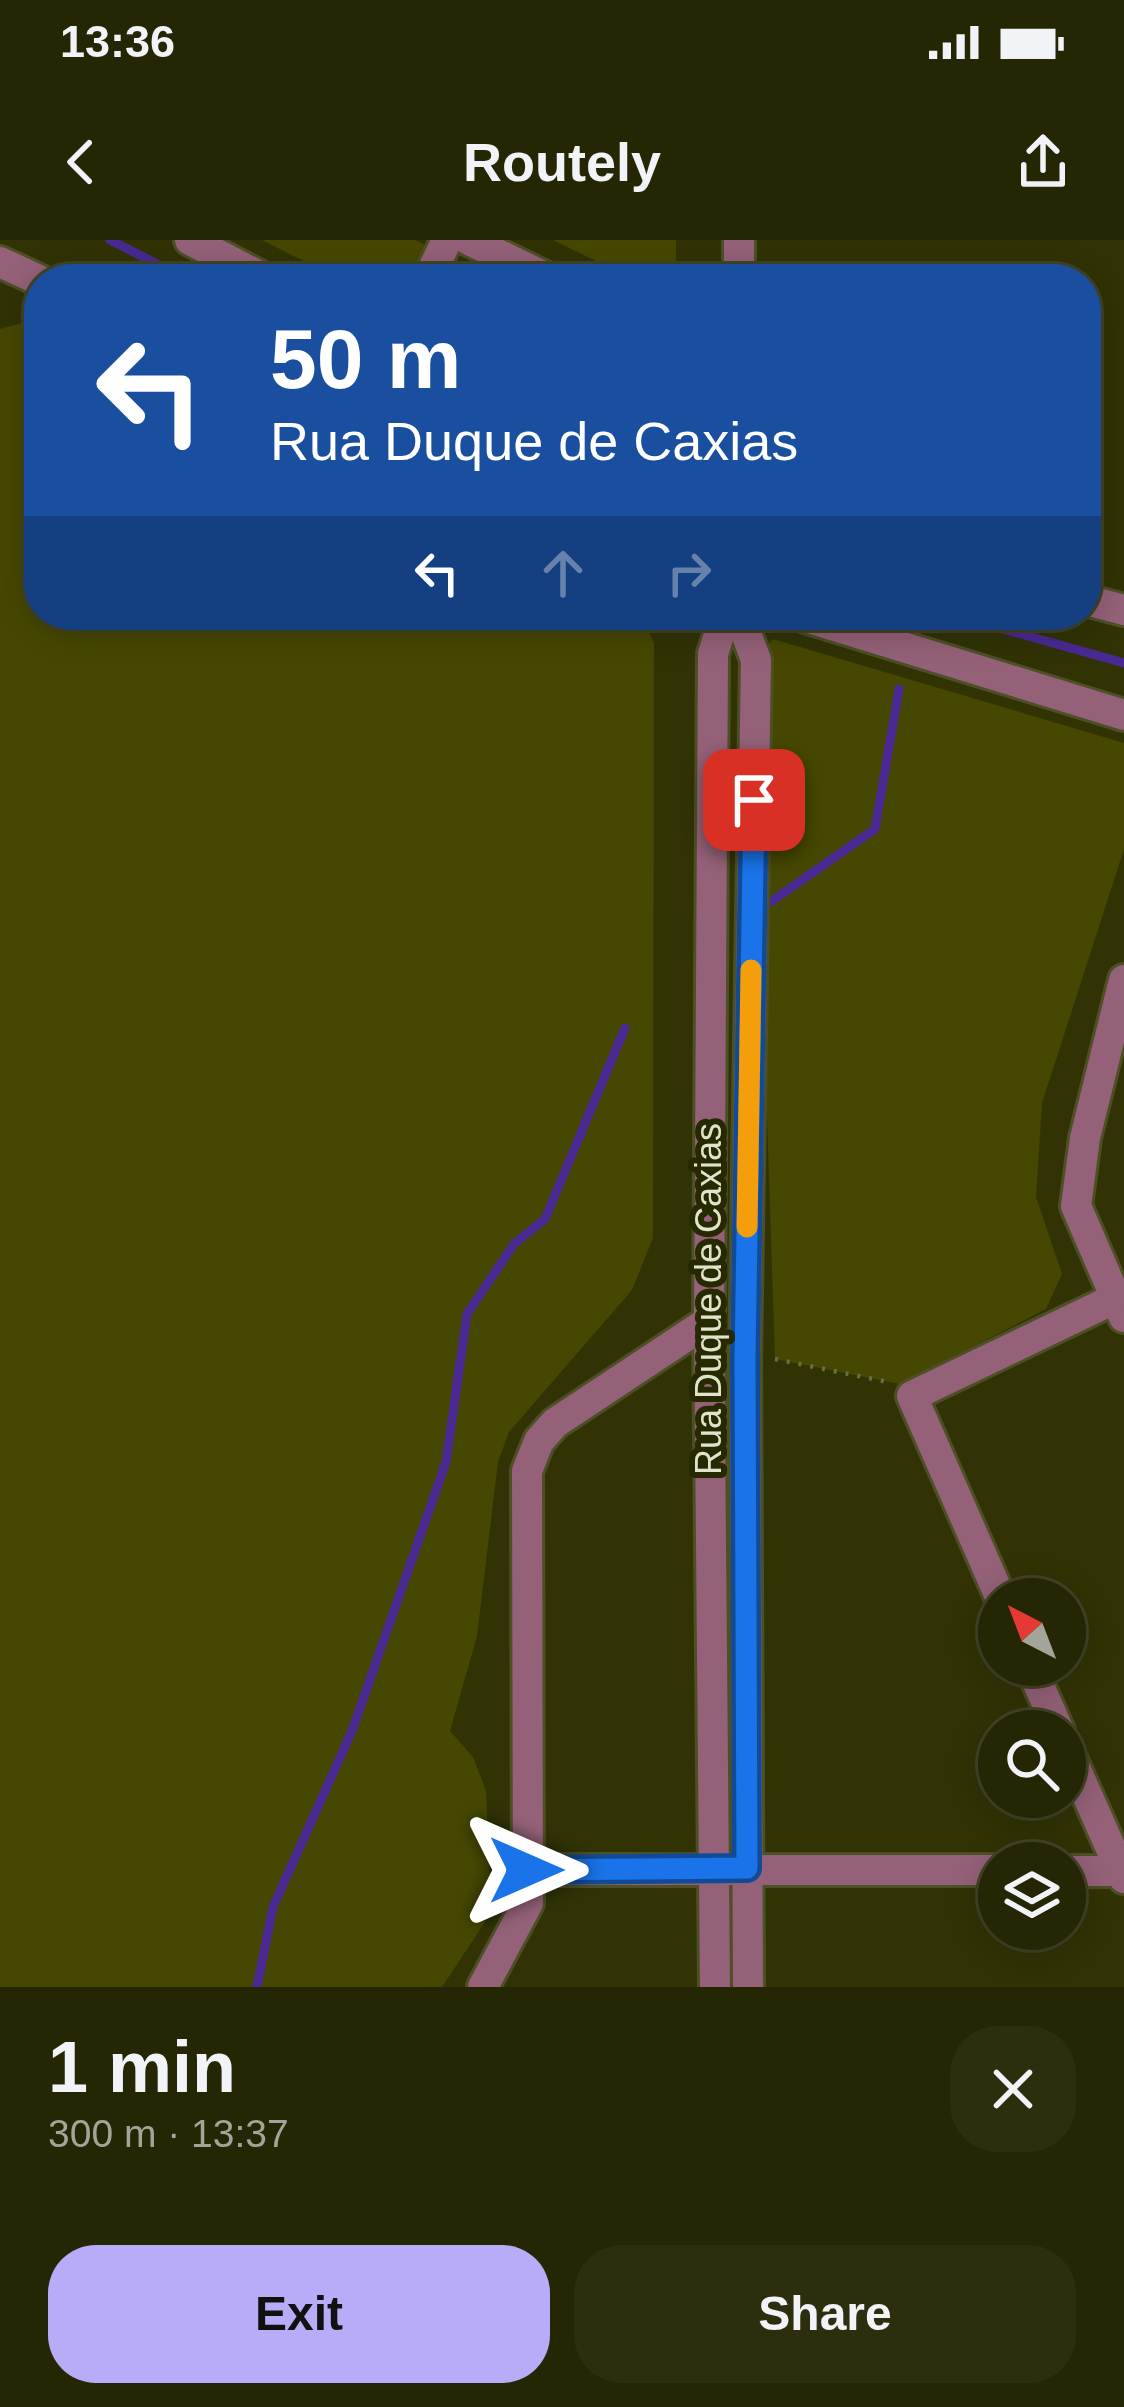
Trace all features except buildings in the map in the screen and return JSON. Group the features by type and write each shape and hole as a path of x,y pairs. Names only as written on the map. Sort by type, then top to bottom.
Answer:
{"street":[{"path":"190,240 236,264"},
{"path":"469,240 518,264"},
{"name":"Rua Duque de Caxias","path":"720,630 712,654 710,1321 732,1868 748,1987"},
{"name":"Rua Duque de Caxias","path":"716,1987 732,1868 745,1359 756,660 745,630"},
{"path":"848,630 1124,715"},
{"path":"992,1578 912,1396 1120,1307 1076,1206 1085,1138 1124,980"},
{"path":"482,1987 529,1903 527,1471 539,1441 555,1423 710,1321"},
{"path":"1086,1792 1123,1874 1086,1872"},
{"path":"526,1870 978,1870"}],"path":[{"path":"745,1359 775,1359 900,1384 912,1396"}],"shaded area":[{"path":"262,240 415,240 463,264 309,264"},
{"path":"553,240 676,240 676,264 602,264"},
{"path":"24,323 24,630 648,630 654,643 653,1238 632,1290 509,1432 498,1462 477,1636 450,1731 473,1757 486,1791 490,1885 485,1922 442,1987 0,1987 0,329"},
{"path":"773,639 1124,743 1124,849 1042,1103 1036,1197 1062,1274 1046,1309 900,1384 775,1359 752,660"}],"waterway":[{"path":"110,240 157,264"},
{"path":"1006,630 1124,663"},
{"path":"762,908 875,829 899,689"},
{"path":"257,1987 273,1907 352,1731 446,1462 467,1314 514,1244 545,1219 625,1028"}],"slow traffic":[{"path":"747,1227 751,970"}],"route":[{"path":"526,1870 747,1868 745,1359 754,800"}]}
